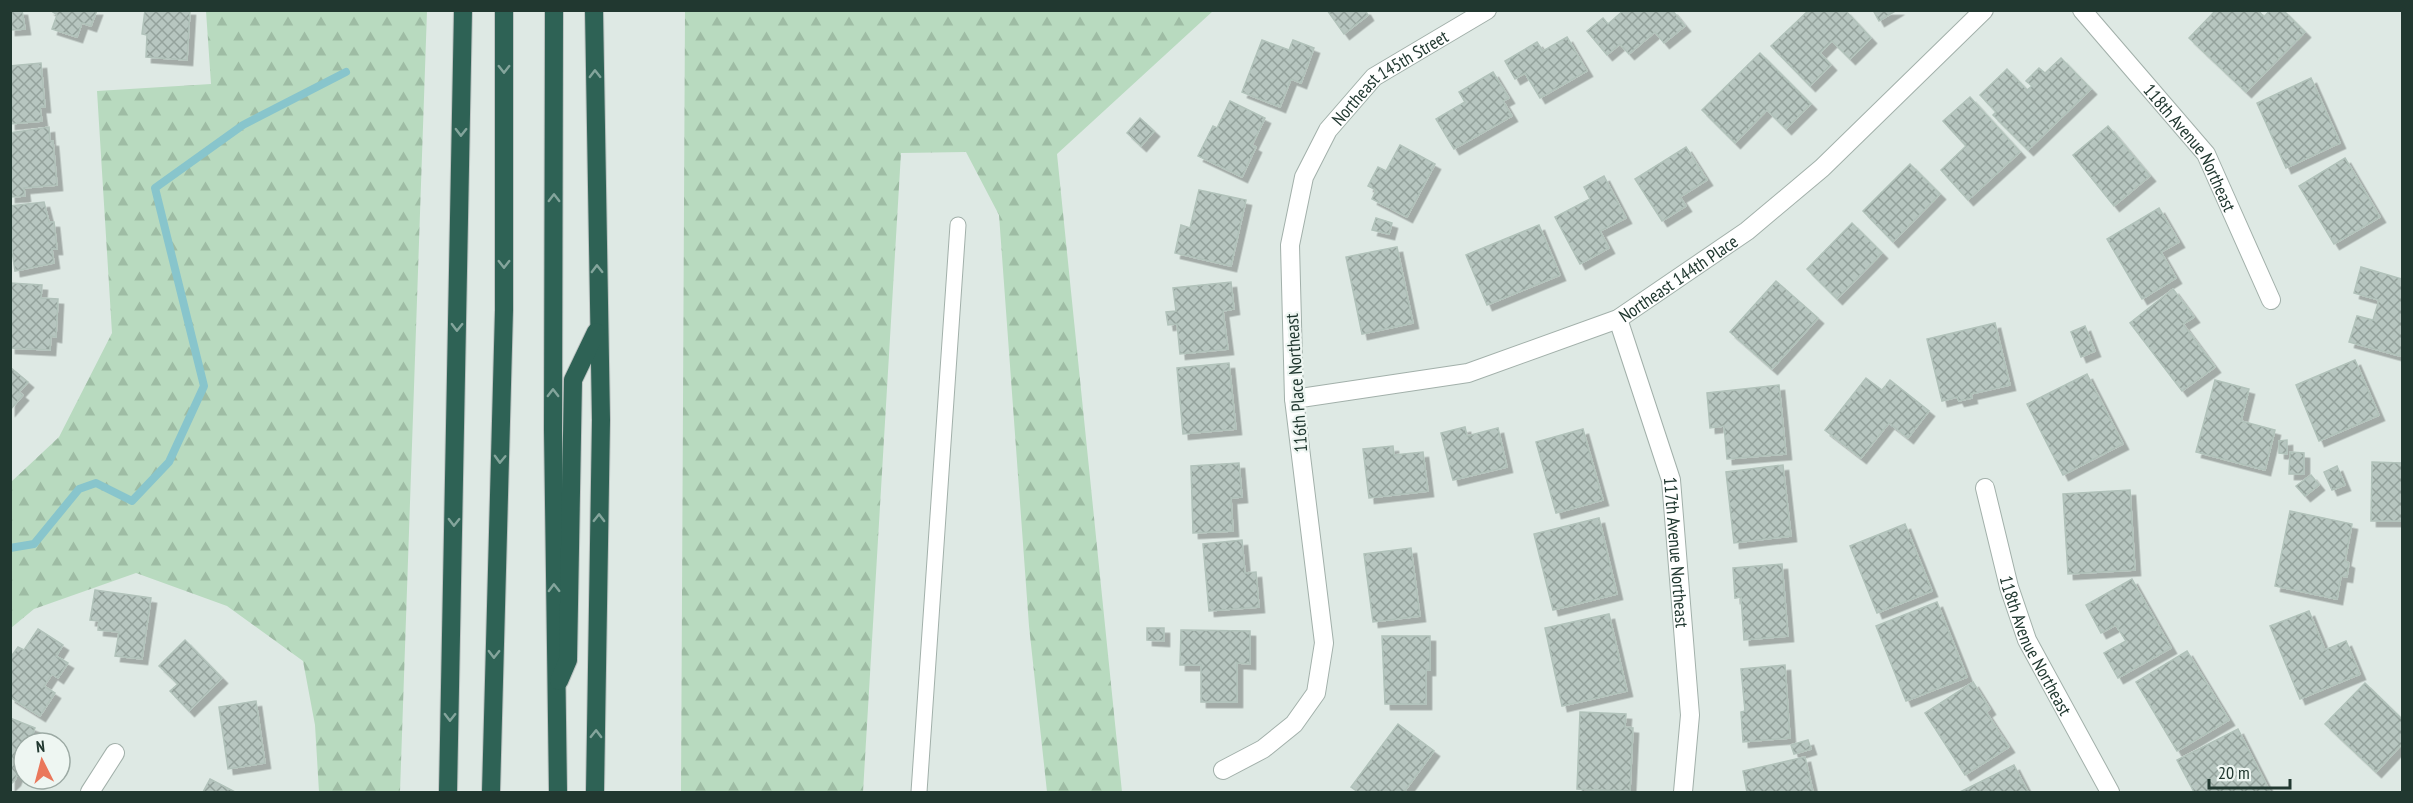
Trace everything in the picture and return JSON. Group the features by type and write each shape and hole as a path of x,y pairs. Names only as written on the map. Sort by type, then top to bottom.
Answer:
{"highway":[{"path":"448,792 464,10"},
{"path":"491,792 504,310 504,10"},
{"path":"554,10 553,430 558,792"},
{"path":"594,10 601,420 595,792"},
{"path":"555,689 568,660 573,380 598,327"}],"street":[{"name":"Northeast 145th Street","path":"1328,130 1374,77 1487,10"},
{"name":"Northeast 144th Place","path":"1294,399 1468,373 1618,319 1747,231 1822,168 1984,10"},
{"name":"118th Avenue Northeast","path":"2082,10 2206,154 2271,300"},
{"name":"116th Place Northeast","path":"1222,770 1263,750 1294,724 1316,693 1324,643 1294,399 1290,244 1304,177 1328,130"},
{"name":"117th Avenue Northeast","path":"1618,319 1671,480 1690,714 1683,792"},
{"name":"118th Avenue Northeast","path":"1985,489 2009,587 2027,640 2110,792"},
{"path":"90,792 115,753"}],"lane":[{"path":"919,792 958,225"}],"green space":[{"path":"206,11 427,11 400,792 319,792 315,725 303,661 227,606 136,573 34,609 11,628 11,482 59,437 112,333 97,91 211,84"},
{"path":"685,11 1213,11 1057,154 1122,792 1047,792 1029,626 999,215 966,152 901,153 863,792 681,792"}],"building":[{"path":"10,10 22,10 25,29 10,30"},
{"path":"50,10 97,10 91,26 82,23 77,37 52,29 57,15"},
{"path":"145,10 190,10 187,60 146,57 147,35 142,34"},
{"path":"1327,10 1365,10 1368,15 1344,34"},
{"path":"1624,10 1672,10 1685,26 1664,43 1655,32 1629,54 1620,44 1607,55 1587,31 1603,18 1608,24"},
{"path":"1809,10 1845,10 1871,38 1850,59 1832,41 1820,53 1831,65 1810,86 1771,46"},
{"path":"1873,10 1897,10 1879,21"},
{"path":"2216,10 2258,10 2264,17 2270,10 2283,10 2305,32 2246,92 2189,38"},
{"path":"1567,37 1587,71 1540,98 1525,73 1515,79 1505,61 1537,42 1543,51"},
{"path":"1262,40 1289,50 1293,40 1314,48 1301,83 1291,79 1280,107 1242,92"},
{"path":"1760,53 1811,104 1786,129 1767,110 1735,143 1702,110"},
{"path":"2061,58 2091,89 2028,150 1993,115 1996,112 1980,95 2007,69 2027,90 2032,86 2026,81 2039,68 2045,73"},
{"path":"41,63 45,107 40,107 42,121 10,124 10,66"},
{"path":"1493,72 1509,98 1503,101 1512,116 1454,149 1436,119 1465,102 1459,92"},
{"path":"2311,78 2340,143 2286,168 2257,103"},
{"path":"1970,97 2020,152 1968,200 1941,170 1966,146 1943,121"},
{"path":"1230,101 1265,118 1252,145 1256,147 1242,177 1198,156 1213,126 1217,128"},
{"path":"1140,118 1154,131 1141,146 1127,133"},
{"path":"2108,126 2150,176 2114,206 2073,155"},
{"path":"49,127 50,141 53,141 57,185 24,188 25,196 10,197 10,133"},
{"path":"1400,145 1435,164 1407,217 1372,199 1376,190 1368,186 1378,167 1386,171"},
{"path":"1686,147 1707,180 1680,197 1686,206 1662,221 1635,179"},
{"path":"2345,158 2380,217 2334,244 2299,186"},
{"path":"1910,164 1940,194 1893,242 1863,211"},
{"path":"1604,176 1626,218 1600,231 1609,248 1580,264 1555,217 1590,199 1584,187"},
{"path":"1199,190 1246,200 1231,266 1175,253 1181,225 1190,228"},
{"path":"44,202 49,222 54,222 57,249 52,249 54,263 15,271 10,237 10,206"},
{"path":"2159,208 2179,242 2161,252 2176,278 2142,299 2107,239"},
{"path":"1376,218 1392,223 1389,234 1372,230"},
{"path":"1852,223 1882,253 1837,299 1807,269"},
{"path":"1539,225 1560,275 1487,305 1466,255"},
{"path":"1397,247 1413,323 1362,334 1346,257"},
{"path":"2361,267 2402,279 2400,356 2349,342 2357,316 2373,320 2379,300 2354,293"},
{"path":"1776,281 1818,318 1772,369 1730,332"},
{"path":"1231,282 1234,309 1223,311 1228,349 1180,354 1177,324 1168,325 1166,312 1176,311 1173,288"},
{"path":"10,283 42,285 41,298 58,299 56,337 51,336 50,350 10,348"},
{"path":"2173,289 2194,317 2183,324 2215,367 2182,391 2130,323"},
{"path":"1995,323 2010,385 1971,394 1972,398 1959,401 1957,397 1942,401 1927,339"},
{"path":"2085,326 2095,351 2081,357 2071,332"},
{"path":"2355,360 2379,415 2319,441 2296,385"},
{"path":"1229,363 1236,429 1183,434 1177,368"},
{"path":"10,367 28,382 19,392 23,395 10,410"},
{"path":"2087,374 2123,444 2063,475 2027,404"},
{"path":"1866,378 1882,390 1890,380 1929,411 1908,438 1889,423 1861,458 1825,430"},
{"path":"2215,380 2249,389 2241,421 2275,430 2265,470 2196,452"},
{"path":"1779,385 1786,454 1727,459 1724,426 1710,428 1707,393"},
{"path":"1465,427 1467,436 1498,428 1507,467 1453,480 1441,433"},
{"path":"1583,429 1603,500 1556,513 1536,442"},
{"path":"2287,440 2287,454 2279,453 2279,441"},
{"path":"1393,446 1394,455 1423,452 1428,491 1369,498 1363,449"},
{"path":"2290,452 2304,453 2304,474 2289,474"},
{"path":"2372,462 2402,463 2402,521 2371,521"},
{"path":"1239,463 1242,497 1231,498 1233,531 1193,533 1191,466"},
{"path":"1783,465 1791,536 1734,543 1726,472"},
{"path":"2337,466 2345,485 2332,490 2324,472"},
{"path":"2311,475 2319,485 2305,496 2296,486"},
{"path":"2130,490 2135,570 2068,574 2063,494"},
{"path":"2290,511 2352,524 2345,561 2349,563 2347,577 2341,576 2337,599 2275,586"},
{"path":"1599,518 1617,594 1553,610 1534,534"},
{"path":"1905,524 1932,591 1877,613 1850,546"},
{"path":"1242,540 1245,573 1256,572 1259,607 1209,611 1203,544"},
{"path":"1411,548 1420,616 1373,622 1364,554"},
{"path":"1782,564 1788,636 1744,640 1741,597 1735,598 1733,568"},
{"path":"2132,579 2171,648 2118,678 2104,653 2126,641 2116,625 2101,633 2086,605"},
{"path":"95,590 151,598 142,659 115,656 119,632 98,630 99,621 90,620"},
{"path":"1937,602 1967,677 1906,701 1876,626"},
{"path":"2309,611 2325,650 2346,641 2360,674 2300,699 2270,626"},
{"path":"1609,614 1627,691 1562,706 1545,628"},
{"path":"1147,628 1164,628 1164,641 1147,640"},
{"path":"38,629 63,645 56,656 68,663 58,678 52,674 44,686 55,693 40,716 10,697 10,658 18,647 24,650"},
{"path":"1181,630 1250,631 1250,664 1237,663 1237,702 1201,702 1201,665 1180,665"},
{"path":"1382,636 1430,636 1430,670 1426,670 1426,704 1385,704"},
{"path":"185,640 222,678 189,711 170,691 178,684 159,666"},
{"path":"2187,651 2229,720 2177,751 2136,682"},
{"path":"1785,665 1790,738 1743,742 1741,712 1745,711 1741,669"},
{"path":"1973,682 1990,709 1986,712 2009,747 1965,775 1925,713"},
{"path":"2365,683 2402,719 2402,744 2376,772 2325,724"},
{"path":"256,701 265,763 228,769 219,707"},
{"path":"1580,712 1626,714 1625,727 1633,728 1630,791 1577,789"},
{"path":"10,718 35,728 34,731 12,731 12,783 10,785"},
{"path":"1398,724 1434,751 1404,792 1358,792 1351,787"},
{"path":"2238,729 2270,792 2194,792 2177,760"},
{"path":"1808,740 1811,749 1794,754 1791,745"},
{"path":"1805,757 1813,792 1747,792 1743,771"},
{"path":"2014,765 2028,792 1960,792"},
{"path":"210,779 235,792 203,792"}],"waterway":[{"path":"10,548 34,544 79,489 96,483 132,501 169,462 204,386 155,188 243,125 346,72"}]}
